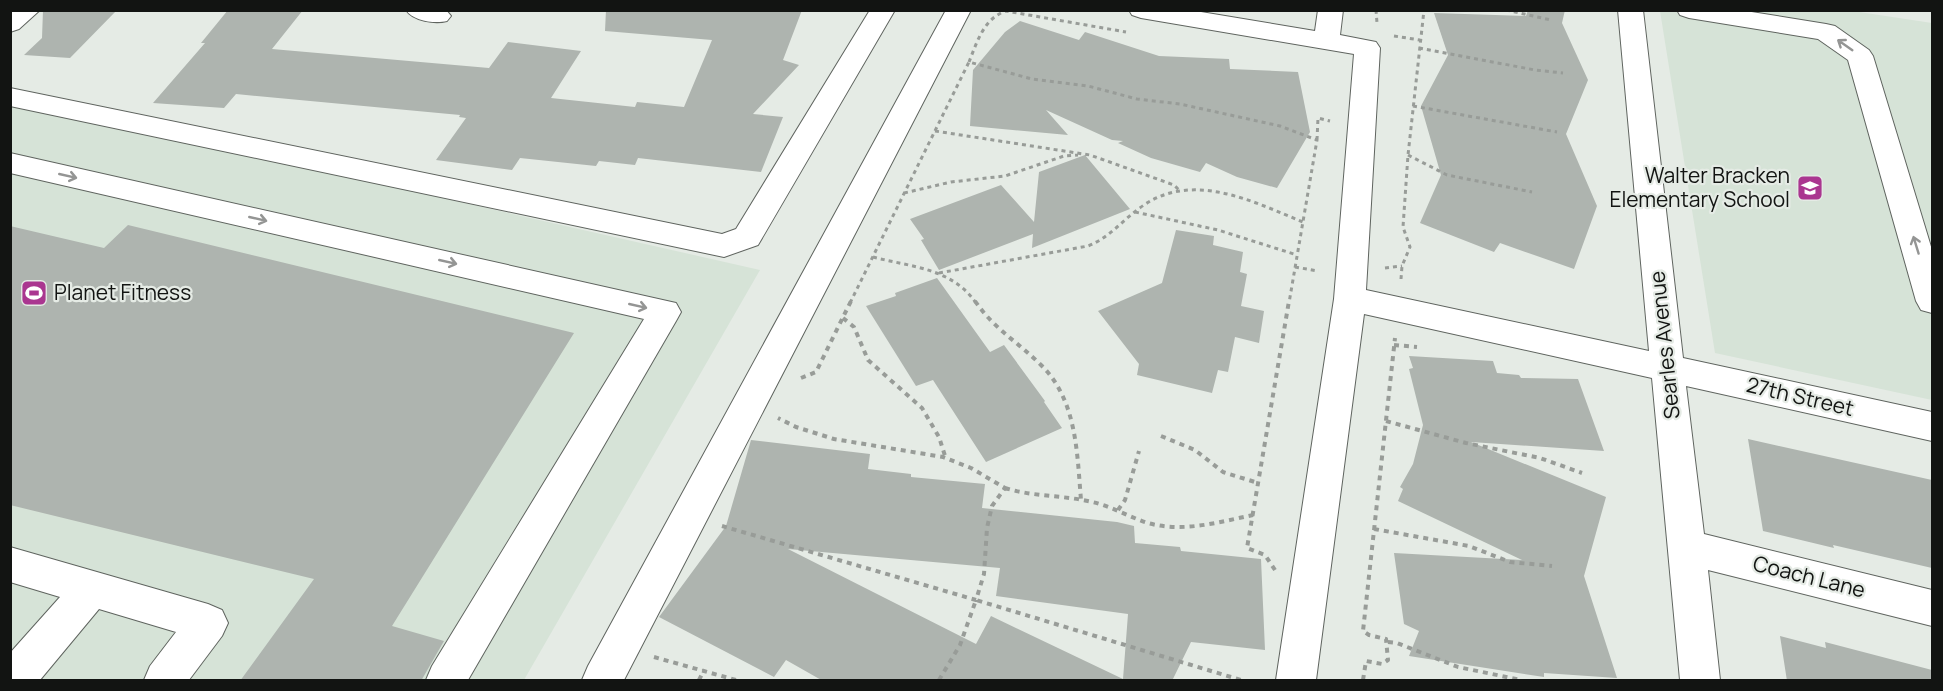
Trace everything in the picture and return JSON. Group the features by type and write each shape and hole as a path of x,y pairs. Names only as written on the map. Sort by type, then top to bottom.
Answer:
{"street":[{"path":"10,24 28,10"},
{"path":"10,96 723,246 747,237 883,10"},
{"path":"602,681 959,10"},
{"path":"1326,42 1331,10"},
{"name":"Searles Avenue","path":"1630,10 1700,681"},
{"path":"1689,10 1826,32 1860,56 1932,301"},
{"path":"1136,22 1367,48 1350,299 1296,681"},
{"path":"10,163 665,312 446,681"},
{"name":"27th Street","path":"1350,299 1932,426"},
{"name":"Coach Lane","path":"1686,547 1932,608"},
{"path":"10,564 208,623 164,681"},
{"path":"14,681 92,588"}],"path":[{"path":"1424,10 1408,155 1403,227 1410,247 1402,266 1362,631 1455,667 1521,681"},
{"path":"1506,10 1551,20"},
{"path":"799,379 816,372 991,17 1006,11 1136,22"},
{"path":"1419,48 1535,70 1563,73"},
{"path":"969,62 1032,79 1088,86 1137,99 1180,104 1280,126 1317,140"},
{"path":"1413,106 1557,132"},
{"path":"1276,578 1275,571 1264,555 1247,548 1317,140 1318,118 1340,123"},
{"path":"935,131 1083,154 1126,165 1174,185 1179,190"},
{"path":"904,194 951,182 1005,176 1064,156 1083,154"},
{"path":"1408,155 1447,175 1532,192"},
{"path":"939,273 968,271 1096,243 1135,212 1164,193 1179,190 1210,190 1303,222"},
{"path":"1135,212 1218,230 1297,255"},
{"path":"873,257 939,273 961,283 997,329 1023,348 1048,372 1065,398 1074,433 1082,500"},
{"path":"843,318 852,323 858,331 866,357 879,371 918,403 943,441 947,460"},
{"path":"770,412 795,427 826,438 936,456 972,469 1005,488 1028,496 1082,500 1118,510 1157,525 1177,527 1253,515"},
{"path":"1386,421 1466,443 1540,458 1582,473"},
{"path":"1161,436 1195,450 1223,472 1258,483"},
{"path":"1118,510 1125,500 1139,451"},
{"path":"939,681 960,645 976,600 984,574 987,528 992,506 1005,488"},
{"path":"716,525 976,600 1241,681"},
{"path":"1374,529 1451,542 1510,562 1552,566"},
{"path":"1363,681 1366,661 1382,664 1388,660 1388,642"},
{"path":"652,657 736,681"},
{"path":"699,681 704,670"}],"shaded area":[{"name":"Walter Bracken Elementary School","path":"1846,10 1932,23 1932,400 1715,353 1660,11"},
{"path":"10,100 760,270 524,680 11,680"}],"building":[{"path":"43,10 117,10 70,58 24,55 42,38"},
{"path":"228,10 303,10 272,49 489,68 508,42 581,51 551,98 635,107 637,102 684,107 712,40 605,31 606,10 802,10 783,60 799,65 753,114 783,117 761,172 638,158 635,165 599,161 596,166 520,158 512,170 436,160 466,118 459,117 460,115 236,94 224,108 153,103 205,43 201,43"},
{"path":"1528,10 1565,10 1562,23 1588,80 1566,134 1597,206 1574,269 1500,243 1494,252 1420,223 1441,175 1421,106 1448,55 1434,13 1526,16"},
{"path":"1020,21 1079,40 1085,32 1159,56 1229,59 1230,69 1298,72 1310,132 1277,188 1237,177 1206,163 1200,172 1151,158 1118,143 1123,141 1112,140 1046,110 1068,135 970,126 973,70 1005,32"},
{"path":"1085,155 1130,209 1032,248 1033,234 939,270 921,240 924,239 910,219 1001,185 1034,222 1039,172"},
{"path":"128,225 574,333 392,626 444,641 421,681 240,681 314,579 10,505 10,226 104,248"},
{"path":"1176,230 1214,236 1213,245 1243,252 1240,272 1247,274 1241,306 1264,311 1259,343 1235,337 1228,372 1218,370 1212,393 1137,375 1139,364 1098,311 1162,283"},
{"path":"937,278 990,352 1004,345 1062,428 986,462 933,380 916,386 866,306"},
{"path":"1409,356 1493,361 1497,373 1519,375 1521,378 1578,379 1604,451 1471,442 1606,497 1584,576 1617,678 1544,673 1544,677 1409,656 1419,631 1404,624 1394,553 1522,560 1398,501 1403,489 1400,487 1413,464 1423,425 1409,369 1413,368"},
{"path":"1748,439 1932,480 1932,568 1763,531"},
{"path":"751,440 870,454 868,469 911,474 911,477 985,484 982,508 1117,522 1134,526 1135,543 1180,547 1181,551 1261,559 1265,650 1191,642 1172,681 823,681 786,660 774,677 659,617 726,526","holes":["788,549 1000,568 996,596 1128,614 1123,679 991,616 976,644"]},
{"path":"1780,636 1826,648 1825,642 1932,670 1932,681 1787,681"}],"place":[{"name":"Walter Bracken Elementary School","path":"1810,188"},
{"name":"Planet Fitness","path":"34,293"}]}
